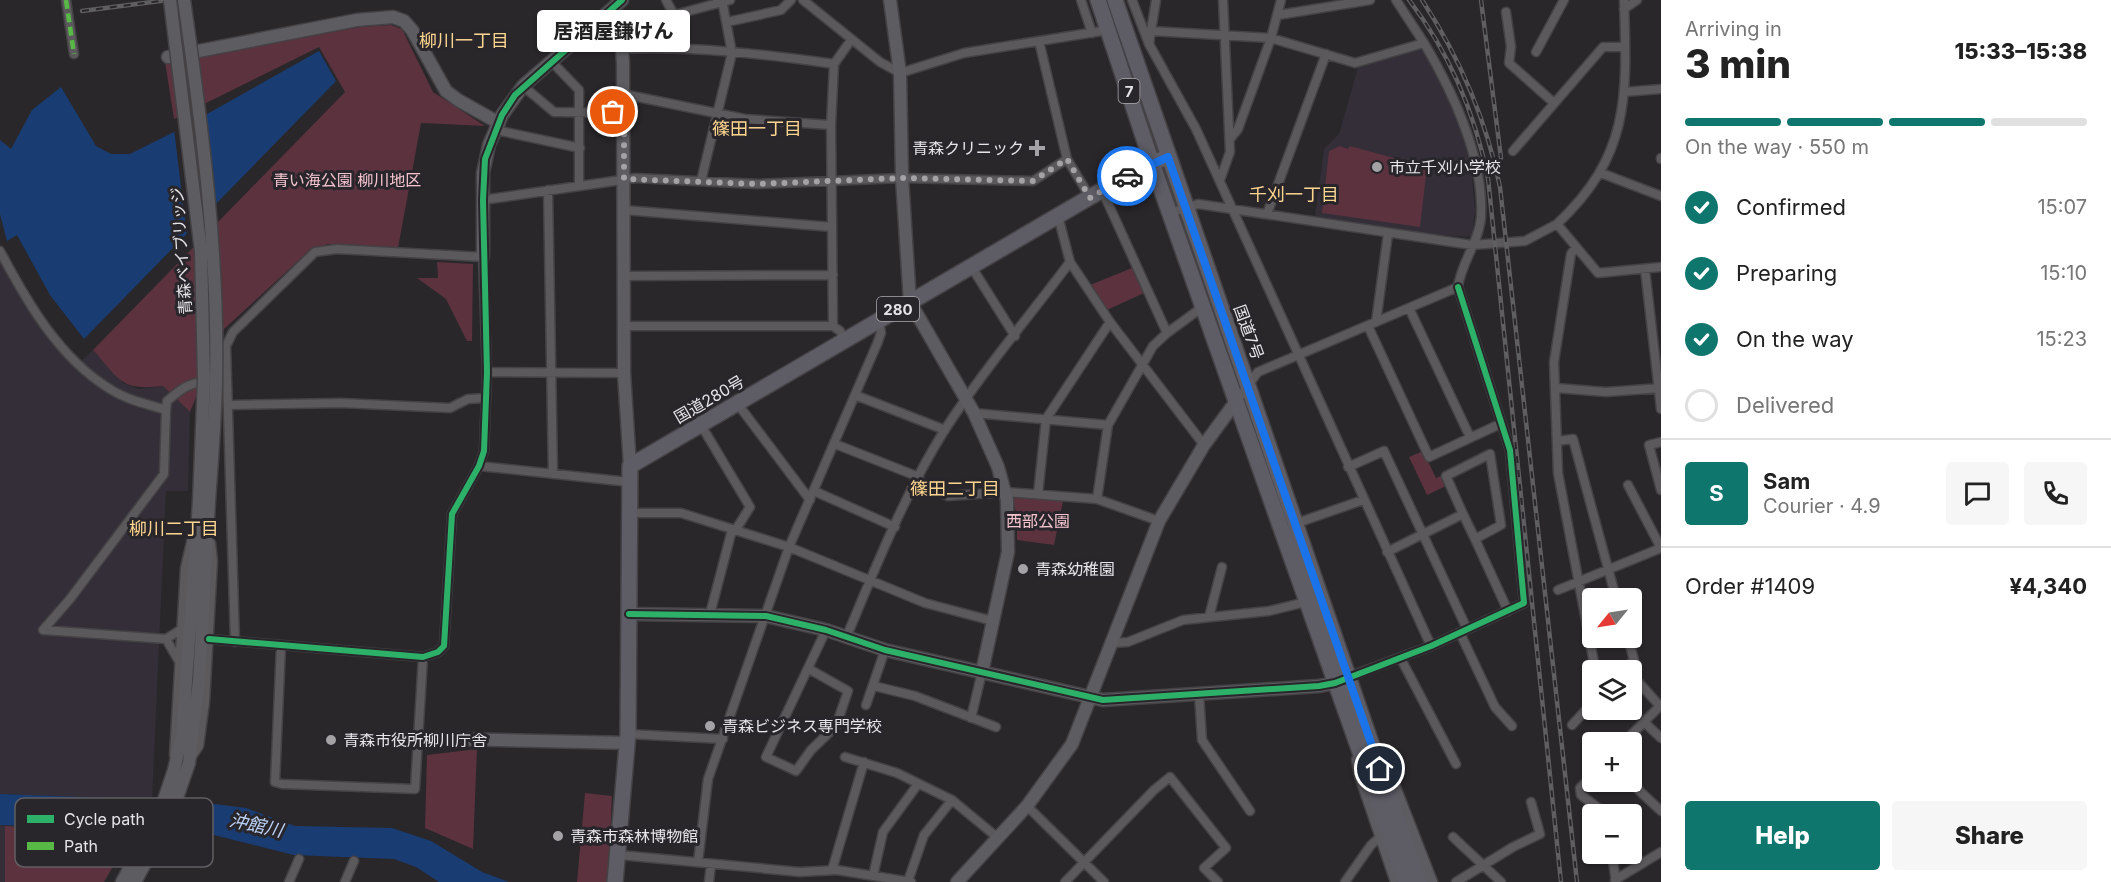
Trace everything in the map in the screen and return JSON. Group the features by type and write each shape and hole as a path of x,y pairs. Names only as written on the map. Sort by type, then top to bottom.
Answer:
{"highway":[{"name":"国道7号","path":"1098,0 1152,163 1335,683"},
{"name":"国道7号","path":"1118,6 1168,157 1350,676"},
{"name":"国道280号","path":"630,466 1096,194 1152,163 1168,157"},
{"path":"615,882 620,855 628,739 630,466"},
{"name":"7","path":"1350,676 1406,882"},
{"name":"7","path":"1335,683 1393,840 1419,882"}],"street":[{"path":"66,0 74,54"},
{"name":"青森ベイブリッジ","path":"170,0 201,251 204,380 202,505"},
{"name":"青森ベイブリッジ","path":"183,0 194,71 213,251 216,381 202,505"},
{"path":"209,639 423,657 438,652 444,646 452,514 479,466 484,452 487,372 483,257 485,159 497,126 510,101 523,86 622,0"},
{"path":"666,0 674,15 725,1 732,53 701,181"},
{"path":"727,22 781,10 791,0"},
{"path":"803,0 880,62 900,73 964,53 1092,33 1107,25"},
{"path":"890,0 900,73 902,178 910,302 967,399 1006,492 1010,539 971,718"},
{"path":"1081,0 1092,33"},
{"path":"1132,0 1149,44 1181,99 1220,180 1297,357 1431,646"},
{"path":"1149,44 1156,0"},
{"path":"1220,180 1230,152 1223,0"},
{"path":"1230,140 1238,129 1271,38 1281,0"},
{"path":"1278,15 1370,0"},
{"path":"628,614 766,616 826,630 885,650 1102,700 1335,683 1401,659 1524,603 1510,450 1458,287 1459,275 1481,218 1470,147 1452,95 1424,43 1396,0"},
{"path":"1536,52 1564,0"},
{"path":"1170,213 1198,204 1389,234 1472,244 1525,241 1557,224 1601,173 1619,131 1624,92 1624,4 1637,0"},
{"path":"1506,12 1510,47 1509,63 1554,103"},
{"path":"604,16 622,49 624,373 630,466"},
{"path":"168,57 357,20 393,17 404,21 412,30 446,91 458,100 497,126 580,148"},
{"path":"1151,31 1271,38 1355,63 1424,43"},
{"path":"833,326 831,125 834,64 851,40"},
{"path":"1039,41 1067,159 1096,194 1167,333"},
{"path":"1513,151 1603,47 1623,47"},
{"path":"622,49 775,55 834,64"},
{"path":"1135,59 1154,53"},
{"path":"1267,214 1326,54"},
{"path":"552,62 579,90 581,111 579,186"},
{"path":"523,86 554,112 624,113"},
{"path":"1624,92 1661,89"},
{"path":"623,94 746,119 831,125"},
{"path":"483,200 624,179 758,184 902,178 1033,181 1067,159"},
{"path":"1601,173 1661,196"},
{"path":"548,190 553,474"},
{"path":"624,210 832,227"},
{"path":"1058,216 1070,262 1110,322 1204,445"},
{"path":"1557,224 1598,273 1661,267"},
{"path":"1389,234 1372,324 1429,457 1500,424"},
{"path":"1576,247 1571,254 1554,362 1558,473 1594,660"},
{"path":"235,642 231,564 230,405 226,381 226,346 232,332 315,252 337,249 483,257"},
{"path":"0,251 24,296 48,331 85,369 123,396 166,410"},
{"path":"846,638 895,527 945,430 1070,262"},
{"path":"971,266 1015,336"},
{"path":"1646,269 1661,409"},
{"path":"624,276 833,275"},
{"path":"957,882 1027,806 1072,744 1159,521 1204,445 1258,372 1458,287"},
{"path":"1097,499 1108,425 1153,346 1204,306"},
{"path":"1409,308 1470,437"},
{"path":"698,862 708,779 789,547 877,344 881,333 879,320"},
{"path":"1038,494 1046,419 1110,322"},
{"path":"624,326 833,326 840,331 845,341"},
{"path":"487,372 624,373"},
{"path":"183,628 166,639 43,630 70,599 164,474 167,400 184,386 193,382 226,381"},
{"path":"1556,388 1606,392 1660,388"},
{"path":"855,395 945,430"},
{"path":"230,405 341,403 450,408 468,399 486,398"},
{"path":"737,403 810,500"},
{"path":"974,413 1108,425"},
{"path":"701,425 750,507 734,530 710,614"},
{"path":"1557,441 1573,439 1613,588"},
{"path":"1661,442 1649,445 1661,490"},
{"path":"835,444 918,479 948,496 1006,492 1097,499 1159,521"},
{"path":"1348,467 1384,451 1424,534 1495,706 1512,726"},
{"path":"1475,539 1501,525 1490,454 1446,477 1508,610"},
{"path":"479,466 629,482"},
{"path":"1558,590 1661,548 1628,485"},
{"path":"814,491 895,527"},
{"path":"1297,523 1363,500"},
{"path":"172,797 199,746 205,702 213,561 208,522 202,505"},
{"path":"172,797 174,732 183,628 184,568 202,505"},
{"path":"174,770 182,736 202,505"},
{"path":"628,513 681,513 789,547 925,603 993,621"},
{"path":"1387,552 1463,514"},
{"path":"189,763 199,681 208,522"},
{"path":"1209,617 1221,567"},
{"path":"1113,643 1128,642 1183,620 1269,611 1306,602"},
{"path":"809,669 848,691 837,726 811,750 796,771 766,757 826,630"},
{"path":"166,639 180,664"},
{"path":"281,646 275,782 414,789 423,657"},
{"path":"866,705 885,650"},
{"path":"1401,659 1456,764"},
{"path":"1350,676 1360,693 1431,882"},
{"path":"874,686 915,696 996,727"},
{"path":"1634,732 1661,705 1642,686"},
{"path":"1199,694 1202,740 1250,811"},
{"path":"1572,725 1582,714"},
{"path":"1644,722 1661,738"},
{"path":"417,738 723,739"},
{"path":"845,757 897,773 952,800 998,838"},
{"path":"832,870 864,762"},
{"path":"1065,882 1154,790 1170,777 1226,848 1204,868 1218,882"},
{"path":"873,876 883,832 918,784"},
{"path":"1582,786 1581,795 1593,804"},
{"path":"1641,792 1661,811"},
{"path":"620,855 698,862 799,877 832,870 909,882 924,835 952,800"},
{"path":"1456,882 1540,834 1531,802"},
{"path":"1027,806 1104,882"},
{"path":"1453,837 1501,882"},
{"path":"1345,882 1371,845 1393,840 1396,882"},
{"path":"1613,864 1616,881 1661,852"},
{"path":"289,882 299,859"},
{"path":"345,882 354,861"},
{"path":"709,882 711,864"},
{"path":"122,882 132,867"},
{"path":"135,882 141,867"}],"shaded area":[{"path":"1420,46 1442,83 1459,125 1471,166 1475,210 1472,237 1425,234 1315,216 1324,149 1339,134 1359,64"},
{"path":"0,251 24,295 79,363 93,350 123,383 139,389 163,386 190,412 188,491 166,491 152,798 0,794"},
{"path":"0,825 5,826 5,882 0,882"}],"green space":[{"name":"青い海公園 柳川地区","path":"391,25 402,29 433,92 485,126 421,123 398,248 328,244 310,250 223,330 190,412 163,386 138,387 122,381 93,350 345,92 319,47 174,119 165,62 360,27"},
{"path":"1340,146 1348,149 1350,146 1427,167 1420,227 1322,213 1329,151"},
{"path":"437,262 473,264 472,341 467,341 446,299 417,278 438,278"},
{"path":"1132,268 1144,293 1107,310 1090,285"},
{"path":"1423,451 1436,478 1441,476 1446,486 1427,495 1409,457"},
{"name":"西部公園","path":"1019,497 1063,501 1054,545 1017,540 1017,517 1013,499"},
{"path":"477,749 473,849 425,828 427,755"},
{"path":"585,793 612,796 608,882 577,882"},
{"path":"5,826 15,826 15,867 113,867 104,882 5,882"}],"water":[{"path":"319,51 336,81 84,339 50,295 17,235 7,241 0,214 0,140 11,149 32,110 61,87 96,146 111,154 130,154 184,127"},
{"path":"0,794 109,798 15,798 15,826 0,825"},
{"name":"沖館川","path":"213,804 246,808 295,826 392,828 431,841 482,872 509,882 439,882 416,867 394,859 294,855 213,835"}],"pier":[{"path":"204,113 214,209 187,236 174,129"}],"railway":[{"path":"82,11 168,0"},
{"path":"1409,0 1436,41 1459,84 1476,130 1488,178 1561,882"},
{"path":"1422,0 1448,44 1470,90 1487,137 1500,187 1577,882"},
{"path":"1481,0 1501,158"}],"marked path":[{"path":"66,0 74,54"}],"cycle path":[{"path":"209,639 423,657 438,652 444,646 452,514 479,466 484,451 487,372 483,200 485,159 502,115 515,95 622,0"},
{"path":"629,614 766,616 826,630 885,650 1103,700 1319,686 1335,683 1431,646 1524,603 1510,450 1458,287"}],"way so far":[{"path":"613,112 624,113 624,179 758,184 902,178 1033,181 1067,159 1090,198 1127,176"}],"place":[{"name":"居酒屋鎌けん","path":"613,112"},
{"name":"青森クリニック","path":"1037,148"},
{"name":"市立千刈小学校","path":"1377,167"},
{"name":"青森幼稚園","path":"1023,569"},
{"name":"青森ビジネス専門学校","path":"710,726"},
{"name":"青森市役所柳川庁舎","path":"331,740"},
{"name":"青森市森林博物館","path":"558,836"}],"district":[{"name":"柳川一丁目","path":"464,40"},
{"name":"篠田一丁目","path":"757,128"},
{"name":"千刈一丁目","path":"1294,194"},
{"name":"篠田二丁目","path":"955,488"},
{"name":"柳川二丁目","path":"174,528"}],"route":[{"path":"1127,176 1168,157 1277,465 1380,769"}]}
